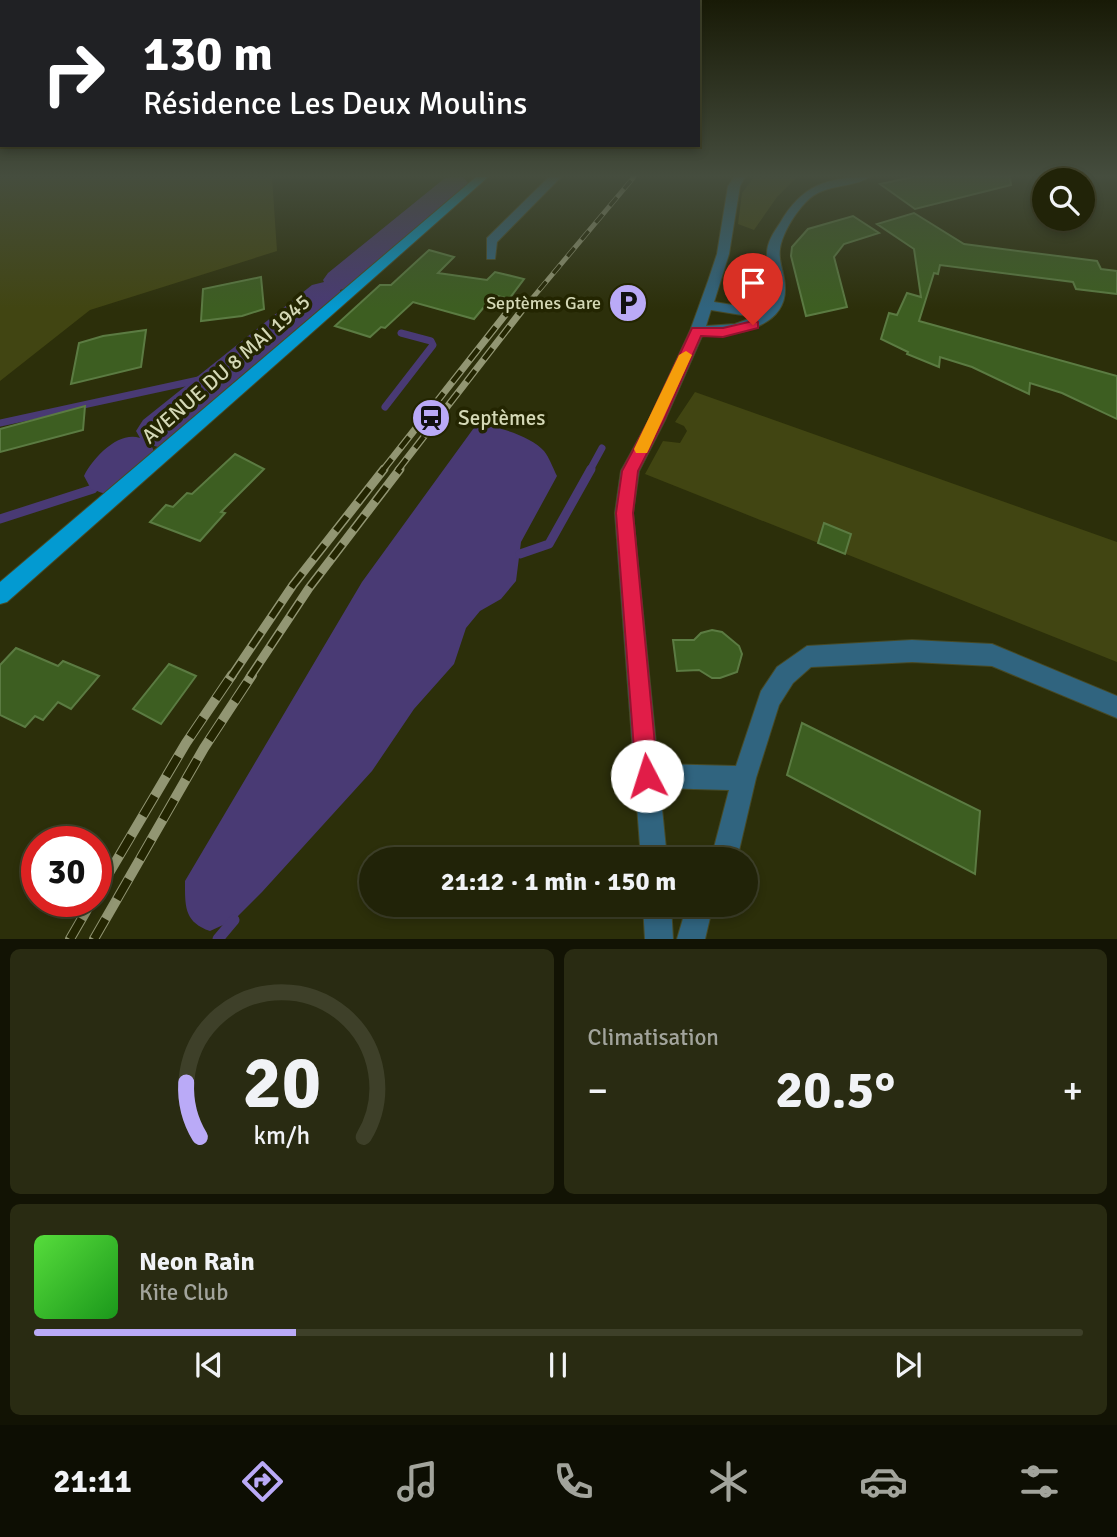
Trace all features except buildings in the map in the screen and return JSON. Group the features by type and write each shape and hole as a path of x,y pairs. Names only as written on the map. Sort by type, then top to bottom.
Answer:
{"main road":[{"name":"AVENUE DU 8 MAI 1945","path":"0,595 432,221"}],"street":[{"path":"491,256 491,241 511,221"},
{"path":"653,847 624,513 630,471 657,420 697,331 723,254 728,221"},
{"path":"697,331 733,330 753,325 773,306 779,292 774,248 789,221"},
{"path":"707,305 765,315"},
{"path":"727,847 744,778 769,699 785,675 807,657 912,650 992,654 1117,707"},
{"path":"647,776 744,778"},
{"path":"658,917 659,939"},
{"path":"691,939 694,917"}],"green space":[{"path":"0,221 275,221 277,251 90,310 0,381"},
{"path":"738,221 760,221 754,230 738,224"},
{"path":"695,392 1117,542 1117,662 645,474 663,441 680,443 687,431 684,426 675,422"}],"shaded area":[{"path":"476,425 502,429 531,441 544,451 557,476 521,542 516,581 501,599 480,611 466,628 454,664 414,709 372,771 262,892 234,920 210,931 201,927 188,912 185,881 362,582"}],"waterway":[{"path":"340,280 406,225"},
{"path":"158,431 324,293"},
{"path":"385,407 433,345 431,341 401,333"},
{"path":"0,423 226,374"},
{"path":"590,470 602,448"},
{"path":"107,476 133,453"},
{"path":"520,554 549,544 591,469"},
{"path":"0,519 93,489"},
{"path":"218,939 234,920"}],"railway":[{"path":"525,307 597,221"},
{"path":"398,470 526,305"},
{"path":"383,470 505,315"},
{"path":"231,677 293,585 384,469"},
{"path":"250,677 309,588 400,469"},
{"path":"112,868 186,743 232,675"},
{"path":"94,939 204,748 252,675"},
{"path":"70,939 83,917"}],"slow traffic":[{"path":"641,449 686,355"}],"place":[{"name":"Septèmes Gare","path":"628,303"},
{"name":"Septèmes","path":"431,418"}],"route":[{"path":"647,776 624,513 630,471 657,420 697,331 723,332 753,325"}]}
